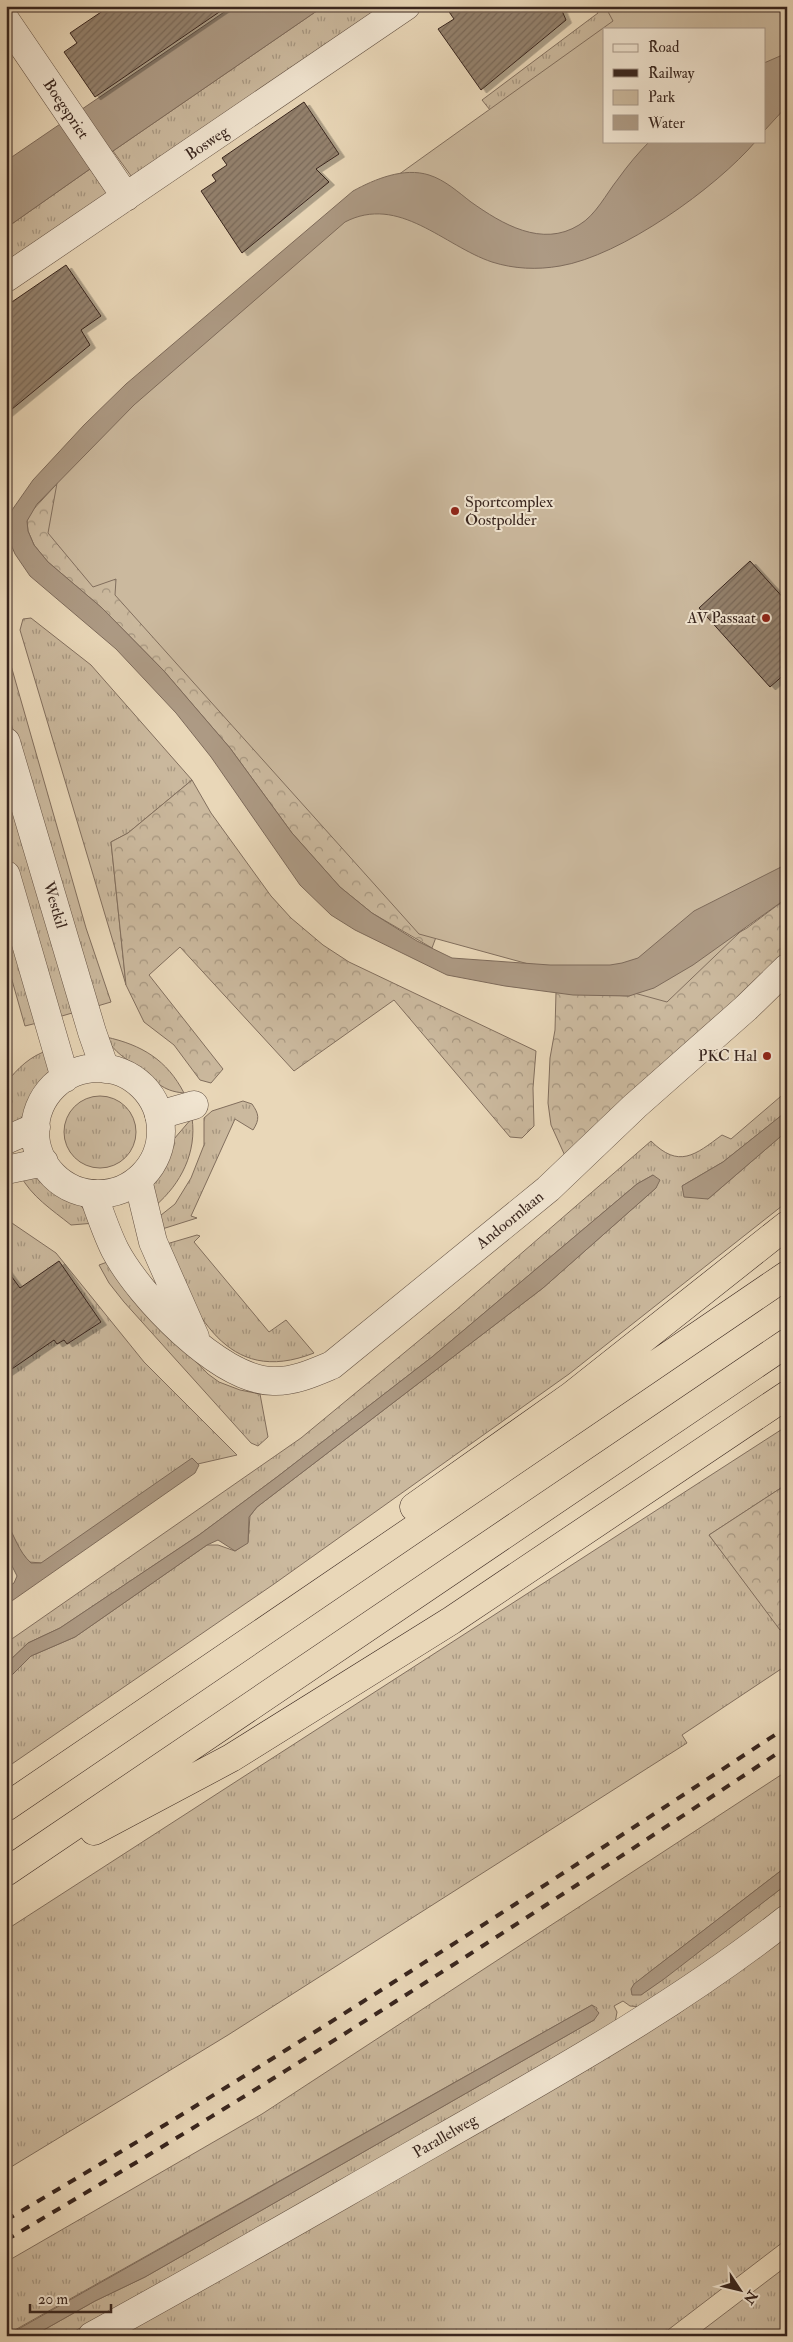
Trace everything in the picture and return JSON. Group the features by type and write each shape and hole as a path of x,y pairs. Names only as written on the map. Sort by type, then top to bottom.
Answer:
{"highway":[{"path":"302,1605 365,1542 571,1396 787,1226"},
{"path":"6,1807 787,1276"},
{"path":"6,1872 787,1343"},
{"path":"6,1877 231,1758 460,1615 787,1395"}],"street":[{"name":"Bosweg","path":"6,278 406,6"},
{"name":"Boegspriet","path":"6,21 126,197"},
{"name":"Westkil","path":"6,742 92,1032 105,1068"},
{"path":"6,875 65,1078"},
{"name":"Andoornlaan","path":"93,1194 116,1252 167,1318 210,1355 242,1374 272,1381 308,1375 332,1365 548,1189 635,1106 746,1008 787,968"},
{"path":"105,1068 120,1072 145,1088 154,1101 159,1114 161,1133 158,1150 150,1167 138,1180 116,1191 93,1194 69,1187 55,1176 44,1162 36,1139 36,1127 38,1112 44,1099 53,1087 65,1078 84,1070 105,1068"},
{"path":"159,1114 194,1105"},
{"path":"6,1140 36,1127"},
{"path":"6,1170 44,1162"},
{"name":"Andoornlaan","path":"138,1180 154,1242 199,1345"},
{"name":"Parallelweg","path":"92,2336 338,2198 634,2026 696,1986 787,1919"}],"green space":[{"path":"324,6 382,6 134,180 113,151"},
{"path":"595,6 650,6 603,28 494,115 482,100 598,13"},
{"name":"Sportcomplex Oostpolder","path":"605,6 787,6 787,887 667,1002 419,934 115,595 116,579 93,587 48,533 61,461 317,233 603,28 603,142 766,142 766,28 603,28 613,21"},
{"path":"783,110 445,913 432,948 372,913 340,887 292,833 230,748 164,671 102,608 48,562 34,545 28,531 27,521 30,513 101,436 762,142 766,142 766,138"},
{"path":"90,169 110,197 6,269 6,228"},
{"path":"31,618 91,665 192,780 128,833 111,842 126,985 20,630 23,619"},
{"path":"6,648 86,928 111,1002 94,1007 6,706"},
{"path":"6,758 79,1011 55,1018 6,846"},
{"path":"192,780 211,813 271,896 291,918 323,945 349,962 536,1051 533,1088 534,1126 522,1138 510,1137 394,1000 294,1071 180,947 149,975 223,1069 211,1083 200,1080 174,1045 144,1022 126,985 111,842 128,833"},
{"path":"787,898 787,952 665,1074 566,1158 551,1125 548,1103 550,1058 555,1030 556,992 629,996 747,928"},
{"path":"6,900 41,1022 25,1026 6,959"},
{"path":"106,1037 131,1044 152,1056 170,1071 184,1093 164,1088 117,1052"},
{"path":"49,1050 51,1071 47,1080 19,1122 7,1130 12,1101 6,1083 25,1063"},
{"path":"787,1091 787,1111 723,1162 682,1186 708,1199 787,1131 787,1202 569,1374 274,1584 6,1768 6,1681 31,1656 75,1637 207,1545 218,1545 235,1551 248,1542 250,1516 257,1507 543,1288 656,1188 653,1175 637,1184 432,1357 199,1535 60,1628 28,1643 6,1664 6,1643 301,1438 456,1310 651,1141 670,1155 687,1156 695,1153 722,1135 731,1139"},
{"path":"100,1096 120,1102 130,1112 136,1132 130,1152 120,1162 100,1168 80,1162 70,1152 64,1132 70,1112 80,1102"},
{"path":"243,1101 252,1104 258,1117 257,1123 253,1130 235,1119 191,1216 197,1218 159,1230 156,1219 175,1204 191,1178 204,1145 204,1118 212,1111"},
{"path":"192,1118 192,1143 185,1167 172,1188 155,1206 153,1185 162,1170 174,1139"},
{"path":"31,1174 42,1178 78,1202 95,1223 71,1225 36,1196 20,1175"},
{"path":"6,1219 56,1253 144,1362 237,1455 189,1466 42,1563 29,1562 17,1547 6,1522"},
{"path":"197,1235 200,1236 194,1242 269,1332 286,1320 314,1353 283,1361 257,1360 236,1352 217,1337 201,1317 188,1295 163,1245"},
{"path":"110,1261 182,1347 208,1374 219,1382 240,1390 260,1394 268,1437 258,1446 251,1443 124,1302 109,1283 99,1265"},
{"path":"787,1426 787,1484 709,1535 781,1630 787,1626 787,1665 682,1735 687,1743 228,2035 6,2170 6,1930"},
{"path":"787,1484 787,1626 780,1630 709,1535"},
{"path":"787,1771 787,1866 642,1978 641,1995 787,1884 787,1904 740,1941 642,2007 630,2006 623,2001 614,2006 617,2012 615,2023 484,2101 66,2336 33,2336 95,2301 145,2277 594,2020 597,2008 592,2005 6,2335 6,2262 262,2114"},
{"path":"787,1934 787,2239 660,2336 115,2336 610,2055 678,2014"},
{"path":"787,2266 787,2336 695,2336"}],"water":[{"path":"233,6 324,6 113,151 6,228 6,161"},
{"path":"787,53 787,106 766,129 766,62"},
{"path":"649,142 755,142 717,179 666,217 611,249 584,260 560,266 526,268 492,262 474,255 403,218 384,214 365,215 345,222 134,405 37,504 27,521 28,531 34,545 48,562 102,608 164,671 230,748 292,833 340,887 372,913 417,941 452,958 550,965 610,965 622,963 638,958 694,911 787,864 787,898 693,965 654,988 629,996 573,995 505,986 447,975 355,930 331,915 300,885 211,757 176,713 116,649 30,576 15,554 6,533 12,510 33,480 84,425 126,384 353,191 390,175 410,172 429,175 440,180 483,210 509,225 537,234 551,234 565,232 591,216"},
{"path":"787,1111 787,1131 708,1199 684,1197 682,1186 723,1162"},
{"path":"653,1175 660,1180 656,1188 543,1288 257,1507 249,1517 248,1543 235,1551 218,1540 207,1545 75,1637 31,1656 6,1681 6,1664 28,1643 60,1628 199,1535 277,1477 432,1357 637,1184"},
{"path":"192,1458 199,1465 195,1473 6,1605 6,1588 14,1583 17,1576 6,1554 6,1522 20,1548 31,1563 41,1563"},
{"path":"787,1866 787,1884 664,1979 641,1995 632,1995 631,1989 634,1984"},
{"path":"592,2005 599,2013 594,2020 145,2277 95,2301 33,2336 6,2336"}],"building":[{"path":"110,6 228,6 95,97 64,52 77,43 70,33"},
{"path":"445,6 560,6 566,20 481,90 438,29 454,19"},
{"path":"304,102 339,154 316,169 329,182 242,253 201,191 216,181 212,175 227,165 222,158"},
{"path":"66,265 101,316 81,330 90,345 6,414 6,306"},
{"path":"750,561 787,602 787,672 770,687 699,608"},
{"path":"59,1261 101,1322 67,1344 64,1340 57,1344 54,1340 6,1373 6,1269 20,1288"}],"railway":[{"path":"6,2220 302,2040 497,1916 787,1727"},
{"path":"6,2240 204,2121 400,1999 787,1747"}],"place":[{"name":"Sportcomplex Oostpolder","path":"455,511"},
{"name":"AV Passaat","path":"766,618"},
{"name":"PKC Hal","path":"767,1056"}]}
